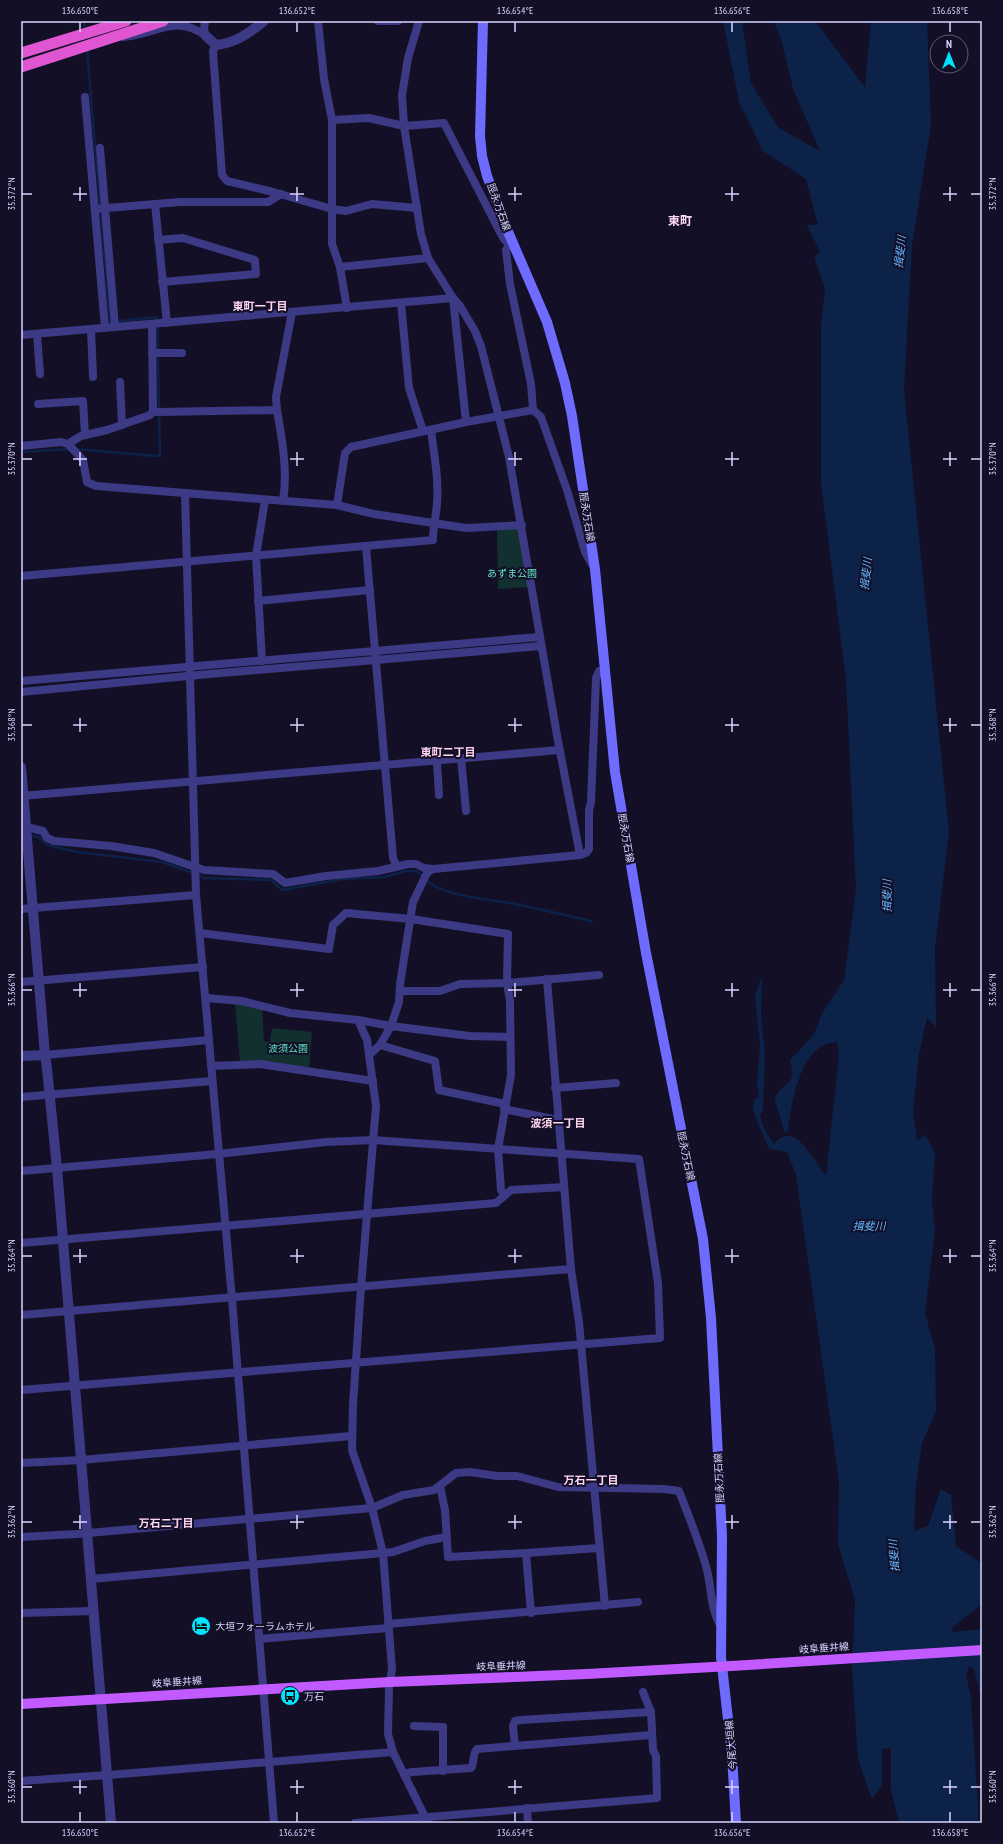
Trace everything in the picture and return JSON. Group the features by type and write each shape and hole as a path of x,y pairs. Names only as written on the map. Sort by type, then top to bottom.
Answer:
{"highway":[{"path":"21,53 126,21"},
{"path":"21,67 163,21"}],"main road":[{"name":"脛永万石線","path":"483,21 480,136 482,156 487,176 511,244 547,322 565,383 572,416 595,569 606,669 611,735 618,788 647,960 697,1211 708,1280 722,1536 721,1627 727,1666"},
{"name":"岐阜垂井線","path":"21,1704 390,1682 587,1674 982,1650"},
{"name":"今尾大垣線","path":"727,1666 736,1823"}],"street":[{"path":"96,31 110,21"},
{"path":"205,21 204,30 206,36"},
{"path":"114,37 136,36 172,25 184,25 196,28 216,44 228,44 241,38 264,21"},
{"path":"318,21 324,79 332,120 332,244 340,267 347,308"},
{"path":"378,21 398,21"},
{"path":"418,21 408,58 402,95 404,126 421,234 428,258 475,331 499,416 509,457 522,525 539,637 559,750 580,855"},
{"path":"216,44 213,51 222,175 227,181 281,194 332,210 346,211 372,204 417,208"},
{"path":"85,97 105,328"},
{"path":"332,120 369,118 404,126 444,123 503,238 511,244 506,250 510,284 531,384 534,410 541,417 567,490 585,552 595,569"},
{"path":"100,148 115,327"},
{"path":"95,209 180,202 268,202 281,194"},
{"path":"155,204 167,323"},
{"path":"158,240 183,238 255,260 256,274 162,282"},
{"path":"340,267 428,258"},
{"path":"21,336 453,298"},
{"path":"453,298 466,422"},
{"path":"21,576 433,540 437,504 436,468 427,431 409,388 401,303"},
{"path":"284,501 284,468 276,397 292,312"},
{"path":"68,444 85,435 122,425 150,415 153,411 152,324"},
{"path":"91,330 93,377"},
{"path":"37,334 40,374"},
{"path":"152,354 182,353"},
{"path":"120,382 122,425"},
{"path":"38,404 83,401 85,435"},
{"path":"153,411 277,410"},
{"path":"337,505 345,453 351,447 466,422 534,410"},
{"path":"21,446 61,442 68,444 83,460 87,482 96,486 337,505 374,514 466,528 522,525"},
{"path":"185,494 196,895 232,1299 252,1566 264,1689 274,1823"},
{"path":"262,661 256,556 265,500"},
{"path":"366,547 393,858 396,866"},
{"path":"258,600 370,590"},
{"path":"21,681 539,637"},
{"path":"21,692 541,646"},
{"path":"26,827 43,831 47,838 54,841 111,846 154,853 204,870 273,874 285,883 326,876 378,871 408,864 416,864 424,868 433,868 580,855 586,853 589,849 589,810 591,802 596,678 599,671 606,669"},
{"path":"22,796 559,750"},
{"path":"462,758 466,811"},
{"path":"437,761 439,795"},
{"path":"21,767 22,796 26,827 45,1055 57,1168 93,1611 102,1699 111,1823"},
{"path":"369,1055 380,1045 391,1026 399,1002 400,984 411,919 412,902 427,873 433,868"},
{"path":"21,909 196,895"},
{"path":"200,933 328,949 333,925 346,913 411,919 508,934 507,983 510,1001 510,1075 498,1149 501,1190 505,1195"},
{"path":"21,982 203,967"},
{"path":"400,991 440,991 460,984 507,983 599,974"},
{"path":"547,979 571,1269 581,1345 605,1606"},
{"path":"206,998 242,1001 290,1013 358,1020 391,1026 470,1036 510,1037"},
{"path":"358,1020 367,1040 376,1106 366,1215 356,1362 352,1450 372,1508 383,1553 392,1669 388,1726 393,1752 427,1820"},
{"path":"21,1056 209,1040"},
{"path":"380,1045 435,1061 439,1090 558,1120"},
{"path":"211,1066 260,1064 373,1081"},
{"path":"21,1097 212,1081"},
{"path":"556,1088 616,1083"},
{"path":"21,1170 218,1154 326,1142 373,1140 639,1159 658,1283 660,1338 21,1390"},
{"path":"21,1243 62,1241 496,1203 511,1190 564,1187"},
{"path":"21,1315 232,1299 571,1269"},
{"path":"21,1463 81,1460 352,1436"},
{"path":"21,1537 87,1533 372,1508 403,1495 434,1490 456,1473 470,1472 497,1476 517,1476 558,1487 679,1491 694,1528 705,1564 714,1615 721,1627"},
{"path":"440,1486 445,1510 448,1557 599,1548"},
{"path":"91,1579 252,1566 393,1552 425,1541 446,1537"},
{"path":"526,1553 531,1613"},
{"path":"259,1639 638,1602"},
{"path":"21,1612 93,1611"},
{"path":"355,1823 427,1820 527,1808 657,1798 656,1756 653,1750 651,1712 643,1692"},
{"path":"515,1746 513,1726 515,1721 651,1712"},
{"path":"414,1726 443,1727 443,1770"},
{"path":"404,1774 412,1772 471,1768 473,1765 475,1751 477,1749 652,1735"},
{"path":"21,1780 108,1775 393,1752"},
{"path":"527,1808 528,1823"}],"green space":[{"name":"あずま公園","path":"520,528 529,587 498,589 497,529"},
{"name":"波須公園","path":"235,1003 262,1008 264,1041 270,1042 272,1028 312,1032 309,1069 240,1062"}],"water":[{"name":"揖斐川","path":"723,21 742,21 751,83 778,127 820,151 793,89 782,42 774,21 815,21 865,87 871,21 927,21 931,125 912,245 904,390 949,832 935,948 936,1028 927,1018 919,1054 913,1113 917,1140 925,1135 935,1153 932,1202 935,1231 925,1313 935,1349 936,1411 922,1443 916,1484 914,1531 928,1526 941,1489 951,1495 956,1546 981,1563 982,1604 952,1628 953,1632 980,1629 982,1631 982,1704 974,1669 969,1666 966,1676 971,1696 979,1823 899,1823 891,1790 891,1748 882,1749 882,1785 872,1799 858,1759 852,1671 855,1600 838,1544 839,1481 796,1175 787,1152 769,1149 753,1111 754,1100 759,1096 757,1084 760,1045 755,996 762,976 761,1017 765,1052 763,1109 760,1116 764,1128 774,1144 781,1138 788,1136 801,1142 826,1175 839,1055 837,1042 822,1046 814,1053 801,1072 791,1108 788,1130 785,1134 775,1098 779,1091 791,1079 792,1072 790,1060 812,1037 821,1015 844,980 856,889 846,680 821,483 821,325 825,288 814,258 820,252 807,225 818,225 806,179 763,151 739,102"}],"waterway":[{"path":"84,21 85,30"},
{"path":"75,449 156,456 160,455 157,317 110,322 87,49"},
{"path":"21,452 70,449"},
{"path":"29,836 38,837 47,845 78,852 162,862 193,873"},
{"path":"198,875 204,878 271,880 282,890 343,879 385,877 406,871 417,871 423,877"},
{"path":"426,880 445,891 457,894 520,905 591,921"}],"place":[{"name":"大垣フォーラムホテル","path":"201,1626"},
{"name":"万石","path":"290,1696"}],"district":[{"name":"東町","path":"680,220"},
{"name":"東町一丁目","path":"260,306"},
{"name":"東町二丁目","path":"448,752"},
{"name":"波須一丁目","path":"558,1123"},
{"name":"万石一丁目","path":"591,1480"},
{"name":"万石二丁目","path":"166,1523"}]}
